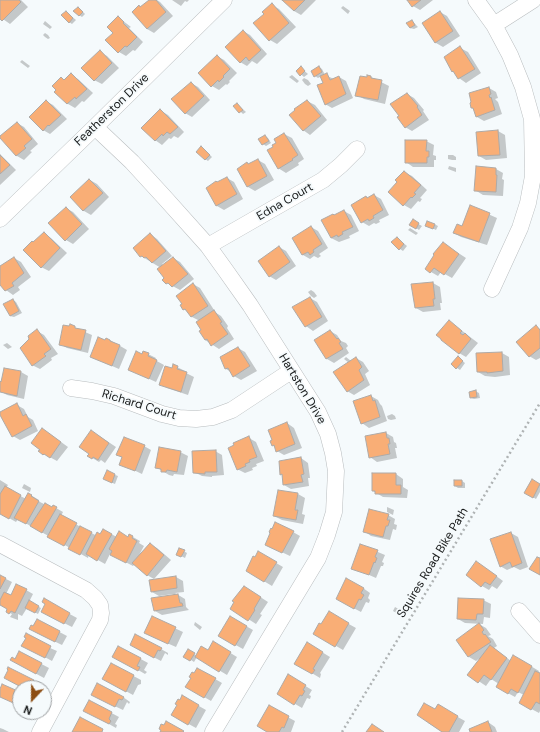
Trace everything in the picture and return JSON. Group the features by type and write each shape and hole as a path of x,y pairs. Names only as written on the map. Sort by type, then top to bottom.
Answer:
{"street":[{"name":"Featherston Drive","path":"0,219 96,127 224,0"},
{"path":"476,0 494,25 510,55 523,87 532,119 534,157 533,176 528,203 510,253 492,289"},
{"path":"494,25 533,0"},
{"name":"Hartston Drive","path":"96,127 165,198 208,246 250,305 318,412 328,434 336,471 334,512 318,558 213,732"},
{"name":"Edna Court","path":"208,246 323,180 357,149"},
{"name":"Richard Court","path":"71,388 114,396 162,414 179,418 196,419 213,417 232,410 291,371"},
{"path":"0,544 86,590 100,605 100,620 40,732"},
{"path":"519,611 540,635"}],"path":[{"name":"Squires Road Bike Path","path":"342,732 540,403"}],"building":[{"path":"0,0 19,0 21,2 2,21 0,19"},
{"path":"149,0 156,0 166,12 147,29 132,12 139,5 140,7"},
{"path":"282,0 305,0 294,11"},
{"path":"407,0 421,0 412,7"},
{"path":"272,3 289,23 269,41 253,23 264,14 262,12"},
{"path":"78,7 83,12 79,16 73,11"},
{"path":"66,11 73,18 69,23 61,15"},
{"path":"440,11 453,31 435,43 422,23"},
{"path":"118,16 137,37 127,47 125,46 118,53 105,40 113,33 107,27"},
{"path":"412,20 415,25 410,28 406,23"},
{"path":"243,30 261,50 249,61 246,57 240,63 225,47"},
{"path":"460,46 475,69 458,79 453,71 452,72 444,57"},
{"path":"100,50 112,63 94,81 81,68"},
{"path":"217,55 230,69 219,82 218,80 211,87 198,73"},
{"path":"301,66 305,71 300,76 296,71"},
{"path":"319,66 322,72 314,77 311,71"},
{"path":"71,73 87,89 76,99 75,97 67,104 54,92 56,90 52,86 61,77 64,80"},
{"path":"327,73 330,80 339,76 346,94 325,105 317,85 323,83 320,76"},
{"path":"367,75 371,76 371,78 382,80 378,100 355,96 360,76 367,77"},
{"path":"191,82 204,96 185,114 171,99"},
{"path":"489,87 491,94 489,95 495,110 476,117 473,108 471,108 469,93"},
{"path":"407,93 418,106 417,107 422,115 405,128 397,117 399,116 390,104"},
{"path":"46,100 61,115 43,131 29,117"},
{"path":"307,100 321,116 303,131 289,115 295,110 294,109"},
{"path":"237,103 243,110 239,113 233,106"},
{"path":"160,109 178,127 170,134 167,132 163,136 162,134 155,141 141,128"},
{"path":"17,122 32,139 24,146 26,148 16,156 0,138 0,136"},
{"path":"498,130 500,155 478,156 476,132"},
{"path":"284,133 298,155 292,159 293,160 278,169 267,150 273,147 272,145 276,143 274,139"},
{"path":"265,135 269,141 262,145 258,139"},
{"path":"405,140 427,140 426,151 429,151 429,157 427,157 427,163 405,163"},
{"path":"201,146 210,155 205,160 196,152"},
{"path":"0,155 10,165 0,174"},
{"path":"258,159 267,176 247,187 237,169 247,162 248,164"},
{"path":"476,166 496,168 496,192 474,191"},
{"path":"404,171 421,185 414,193 416,194 403,206 388,192 397,182 395,180"},
{"path":"227,177 237,194 216,206 206,188 216,181 217,182"},
{"path":"89,179 103,193 83,211 70,197"},
{"path":"374,194 383,210 373,216 374,218 369,221 368,219 361,223 351,205 366,196 367,198"},
{"path":"470,205 490,213 479,242 453,233 457,224 462,226"},
{"path":"66,207 82,224 65,241 48,223"},
{"path":"344,210 353,227 342,232 343,234 338,237 337,235 331,238 321,220"},
{"path":"413,219 419,223 416,229 409,225"},
{"path":"427,221 435,224 433,229 425,226"},
{"path":"311,226 322,244 313,250 314,252 310,255 308,252 302,255 292,238"},
{"path":"44,232 60,248 41,268 23,250"},
{"path":"150,233 166,251 152,263 146,257 140,257 133,248"},
{"path":"397,237 404,244 399,250 391,242"},
{"path":"443,242 459,254 444,275 434,268 430,273 425,269 434,255 433,254"},
{"path":"279,246 290,262 269,277 258,261"},
{"path":"14,257 24,273 12,283 14,286 5,291 0,285 0,266"},
{"path":"173,257 188,274 172,287 162,280 164,278 157,269"},
{"path":"433,282 435,299 433,299 434,306 415,308 411,284"},
{"path":"193,283 208,306 191,317 185,309 183,310 180,305 182,304 176,296"},
{"path":"310,297 322,317 305,327 292,307"},
{"path":"13,299 19,311 10,316 3,304"},
{"path":"214,310 222,322 220,323 228,334 211,346 207,339 205,340 199,331 201,330 196,322"},
{"path":"449,320 462,331 460,333 463,335 465,333 471,339 459,354 436,335"},
{"path":"70,324 75,326 75,328 86,330 81,350 59,345 63,325 69,326"},
{"path":"536,325 540,330 540,348 529,357 516,342"},
{"path":"37,329 51,349 44,354 46,356 32,366 20,348 29,339 28,336"},
{"path":"330,330 341,342 339,343 343,349 326,359 314,340"},
{"path":"98,337 105,340 106,338 120,345 112,366 90,357"},
{"path":"238,347 250,366 233,377 228,368 225,369 220,357"},
{"path":"136,351 142,354 143,351 149,353 148,356 157,360 149,379 128,370"},
{"path":"502,352 503,371 487,373 477,372 476,353"},
{"path":"458,356 463,361 456,369 451,364"},
{"path":"356,357 362,367 359,370 364,380 347,392 333,372"},
{"path":"173,364 178,366 177,369 187,372 181,392 159,385 165,366 172,368"},
{"path":"4,368 21,371 17,396 0,392 0,381 1,382"},
{"path":"476,390 477,397 470,398 469,392"},
{"path":"371,395 373,401 375,400 380,417 361,424 353,401"},
{"path":"17,403 23,416 26,414 32,426 12,437 0,415 0,412"},
{"path":"287,422 295,444 276,452 274,445 272,446 270,441 272,440 268,430"},
{"path":"42,428 61,442 50,458 44,454 43,455 38,451 40,450 31,443"},
{"path":"91,430 109,443 98,460 87,456 89,454 79,447"},
{"path":"386,432 387,438 389,438 390,444 388,444 390,454 369,458 365,436"},
{"path":"249,436 257,457 249,460 250,462 245,464 246,466 237,470 228,448 234,445 233,443"},
{"path":"124,437 145,445 135,471 119,465 122,457 116,455"},
{"path":"159,447 181,451 177,472 167,470 166,472 161,472 161,469 155,468"},
{"path":"216,450 217,472 205,472 205,474 193,473 192,451"},
{"path":"301,457 304,474 301,475 303,482 283,485 282,474 280,475 279,461"},
{"path":"107,470 115,474 112,483 103,479"},
{"path":"372,473 396,473 396,485 401,485 401,494 375,494 375,491 372,491"},
{"path":"532,479 540,484 533,498 524,493"},
{"path":"454,480 462,480 462,486 454,486"},
{"path":"5,486 21,495 9,519 0,514 0,494"},
{"path":"278,490 298,493 295,510 298,510 296,520 273,516"},
{"path":"28,493 39,501 26,524 14,518"},
{"path":"45,503 52,507 53,505 57,507 42,533 30,526"},
{"path":"369,509 389,514 387,520 390,520 388,526 386,526 383,537 363,532"},
{"path":"60,514 77,523 64,546 47,537"},
{"path":"275,522 294,531 282,553 265,545 270,533 269,532"},
{"path":"80,526 92,532 80,555 68,549"},
{"path":"103,529 112,534 97,561 86,554 97,532 100,534"},
{"path":"119,531 128,537 129,534 133,536 132,538 137,541 126,563 110,555 112,551 109,549"},
{"path":"511,532 522,563 512,567 510,562 500,567 490,539"},
{"path":"150,543 164,555 147,576 132,563"},
{"path":"360,544 378,550 375,557 377,558 369,575 351,569"},
{"path":"179,548 185,550 181,557 176,555"},
{"path":"258,551 277,562 264,582 246,571 253,556 255,557"},
{"path":"537,557 540,558 540,575 529,569"},
{"path":"476,561 497,576 490,585 485,582 481,587 466,575"},
{"path":"0,575 6,578 0,589"},
{"path":"176,576 177,588 151,592 149,580"},
{"path":"346,578 364,588 361,593 364,595 361,600 359,599 354,609 336,599"},
{"path":"16,584 27,589 15,613 11,611 9,614 6,612 7,609 0,605 0,600 4,592 11,595"},
{"path":"244,586 261,597 248,621 230,609 234,602 232,601"},
{"path":"178,594 180,603 182,603 183,606 154,611 151,598"},
{"path":"44,598 70,613 64,624 41,612 45,604 42,602"},
{"path":"458,598 484,599 483,614 477,614 476,620 457,619"},
{"path":"29,600 39,606 35,613 25,608"},
{"path":"329,611 349,623 335,647 313,634 319,623 321,624"},
{"path":"152,616 176,627 168,644 144,633"},
{"path":"230,616 247,626 235,646 218,636"},
{"path":"37,619 60,631 55,642 29,629 31,625 33,626"},
{"path":"479,623 484,630 482,632 491,642 468,657 456,640"},
{"path":"26,633 51,646 45,658 21,646 26,638 24,637"},
{"path":"135,634 162,648 160,651 158,650 154,658 130,645"},
{"path":"213,641 231,652 219,672 195,657 201,646 208,650"},
{"path":"307,642 323,652 313,669 315,670 312,674 294,664"},
{"path":"490,645 507,658 491,680 484,675 478,683 467,675"},
{"path":"118,646 141,658 137,666 140,667 138,671 112,657"},
{"path":"188,649 195,653 190,661 183,657"},
{"path":"19,651 42,663 36,674 10,660 12,657 15,659"},
{"path":"513,655 532,666 518,693 511,689 508,694 496,687"},
{"path":"111,663 134,675 126,692 102,679"},
{"path":"8,667 34,680 12,680 12,682 4,678 8,670"},
{"path":"197,668 216,678 204,698 185,687 191,678 189,677 192,672 194,673"},
{"path":"535,671 540,673 540,704 536,702 531,710 519,703"},
{"path":"288,674 306,685 302,696 300,695 294,705 277,694"},
{"path":"97,683 124,697 122,700 119,699 115,707 91,695"},
{"path":"2,684 12,688 12,702 0,697 0,689"},
{"path":"182,695 199,705 188,725 171,715 177,705 175,704 178,699 180,700"},
{"path":"89,700 112,712 109,719 111,721 109,724 83,711"},
{"path":"424,703 435,709 438,704 458,716 449,732 442,732 417,715"},
{"path":"269,705 289,716 284,728 282,727 279,732 267,732 257,726"},
{"path":"80,717 103,729 102,732 72,732"},
{"path":"166,721 184,731 160,732 161,730 159,729 161,724 164,725"},
{"path":"488,721 492,732 470,732 469,729"},
{"path":"372,724 384,732 366,732"}]}
